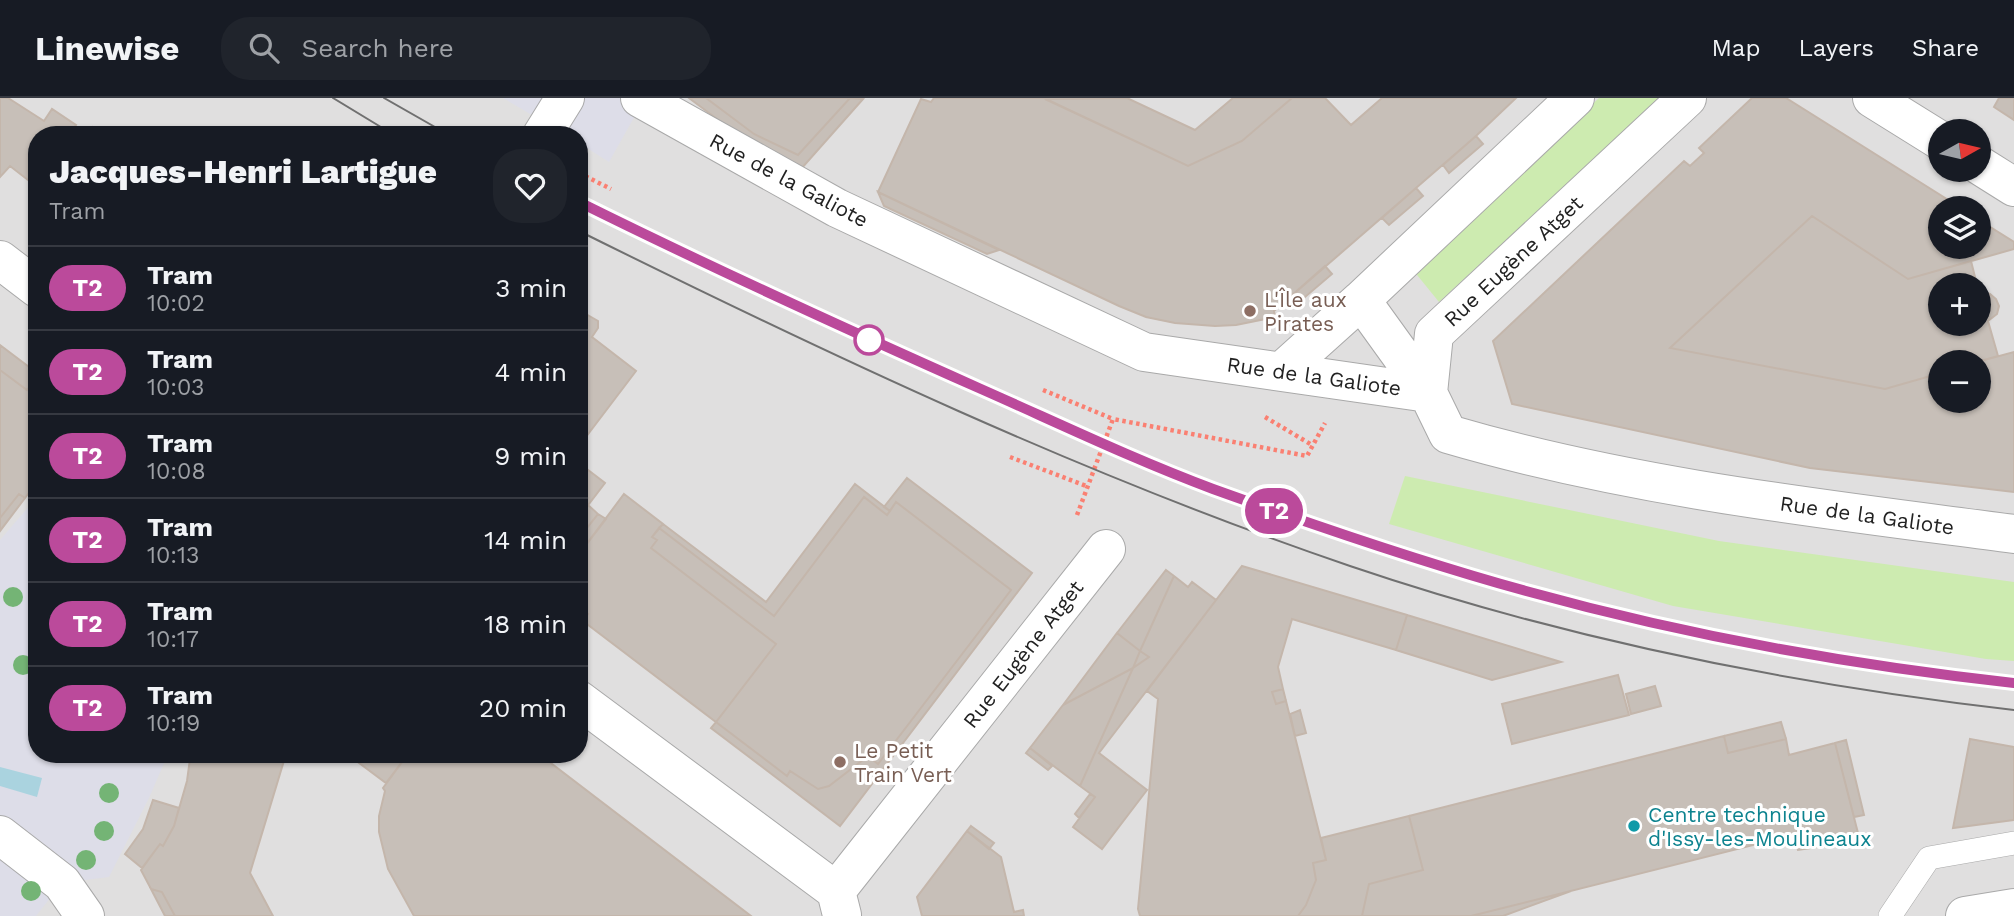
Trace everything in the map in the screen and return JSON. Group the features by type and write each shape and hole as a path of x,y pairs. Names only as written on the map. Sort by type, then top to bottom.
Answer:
{"street":[{"path":"548,126 565,98"},
{"name":"Rue de la Galiote","path":"640,98 837,208 1144,352 1428,393 1448,434 1510,452 1753,500 2014,534"},
{"path":"1282,371 1575,98"},
{"name":"Rue Eugène Atget","path":"1428,393 1434,334 1687,98"},
{"path":"1872,98 1928,133"},
{"path":"1992,174 2014,187"},
{"path":"0,260 28,281"},
{"path":"1361,300 1428,393"},
{"name":"Rue Eugène Atget","path":"839,904 1106,548"},
{"path":"588,707 839,904"},
{"path":"0,835 62,883 85,916"},
{"path":"1965,916 2014,908"}],"lane":[{"path":"1891,916 1929,858 2014,843"}],"path":[{"path":"588,178 611,189"},
{"path":"1043,390 1113,419 1307,456"},
{"path":"1074,526 1086,486 1113,419"},
{"path":"1010,457 1086,486"}],"shaded area":[{"path":"0,98 2014,98 2014,916 0,916"},
{"path":"503,98 645,98 609,162 588,149 588,126 551,126"},
{"path":"28,507 28,763 164,763 109,877 62,883 36,916 0,916 0,540"}],"green space":[{"path":"1599,98 1660,98 1439,302 1413,270"},
{"path":"1405,476 1719,541 2014,582 2014,661 1986,659 1673,606 1389,524"}],"water":[{"path":"0,767 42,778 37,797 0,786"}],"building":[{"path":"0,98 8,98 44,121 52,109 76,125 28,126 28,180 10,166 0,177"},
{"path":"689,98 706,98 754,134 798,155 850,98 863,99 801,169 749,143"},
{"path":"706,98 850,98 798,155 754,134"},
{"path":"934,98 1044,98 1188,166 1242,141 1292,98 1325,98 1351,125 1382,98 1516,98 1274,311 1275,317 1236,325 1215,326 1175,323 1146,317 878,192 921,99 931,102"},
{"path":"1127,98 1195,130 1233,98 1292,98 1242,141 1188,166 1045,99"},
{"path":"1752,98 1786,98 1942,196 1928,196 1928,259 1979,259 1908,279 1812,216 1670,348 1885,389 1928,377 1928,413 1991,413 1991,358 2014,352 2014,492 1810,468 1512,404 1493,341 1684,161 1690,166 1704,153 1699,148"},
{"path":"1999,98 2014,98 2014,120 1994,107"},
{"path":"1476,136 1483,144 1449,173 1443,165"},
{"path":"1416,188 1423,196 1389,225 1382,218"},
{"path":"878,192 999,250 987,254 884,206"},
{"path":"1812,216 1908,279 1928,273 1928,336 1991,336 1991,332 1998,356 1991,358 1991,350 1928,350 1928,377 1885,389 1670,348"},
{"path":"1991,228 2014,242 2014,249 1991,256"},
{"path":"1971,261 1974,273 1929,273"},
{"path":"1325,266 1332,274 1298,303 1291,296"},
{"path":"1991,295 1999,306 1997,314 1991,319"},
{"path":"588,315 598,321 598,328 592,337 636,371 588,434"},
{"path":"0,345 28,366 28,389 27,390 0,370"},
{"path":"0,370 28,389 28,494 25,498 19,494 0,518"},
{"path":"588,470 605,483 588,505"},
{"path":"907,478 1032,573 840,826 711,728 716,722 787,776 790,771 818,789 829,786 868,756 878,764 1011,590 896,502 890,511 884,507"},
{"path":"855,484 890,511 887,515 864,497 774,616 659,528 663,524 766,602"},
{"path":"19,494 25,498 0,531 0,518"},
{"path":"624,494 663,524 652,537 657,540 651,548 776,644 716,722 588,625 588,542"},
{"path":"864,497 887,515 896,502 1011,590 878,764 868,756 829,786 818,789 790,771 787,776 716,722 776,644 651,548 657,540 652,537 659,528 774,616"},
{"path":"588,505 598,514 588,527"},
{"path":"598,514 606,519 588,542 588,527"},
{"path":"1242,566 1407,615 1396,650 1292,619 1278,667 1283,689 1272,692 1276,704 1286,701 1326,860 1313,863 1316,880 1306,905 1298,916 1140,916 1138,909 1158,699 1147,691"},
{"path":"1166,570 1174,576 1140,651 1117,633"},
{"path":"1174,576 1188,587 1192,582 1216,600 1099,753 1147,790 1102,849 1073,827 1095,797 1080,786 1133,668 1149,657 1140,651"},
{"path":"1407,615 1561,662 1492,680 1396,650"},
{"path":"1117,633 1140,651 1133,668 1063,705"},
{"path":"1140,651 1149,657 1133,668"},
{"path":"1133,668 1080,786 1030,748 1063,705"},
{"path":"1618,675 1629,715 1512,744 1502,704"},
{"path":"1655,686 1661,706 1631,714 1626,694"},
{"path":"1283,689 1286,701 1276,704 1272,692"},
{"path":"1300,710 1306,733 1295,736 1290,714"},
{"path":"1781,722 1786,739 1728,753 1724,736"},
{"name":"Centre technique d'Issy-les-Moulineaux","path":"1724,736 1728,753 1786,739 1789,755 1835,743 1860,841 1798,850 1793,835 1471,916 1362,916 1369,884 1423,870 1409,816"},
{"path":"1970,739 2014,747 2014,820 1953,828"},
{"path":"1846,740 1864,815 1854,817 1835,743"},
{"path":"1030,748 1052,766 1048,770 1026,753"},
{"path":"189,763 283,763 250,873 273,916 175,916 162,892 151,889 141,870 160,844 163,846 174,826"},
{"path":"359,763 401,763 386,783"},
{"path":"401,763 551,763 751,916 414,916 388,869 379,832 379,816 385,791 383,788"},
{"path":"1090,794 1095,797 1079,818 1075,814"},
{"path":"153,800 179,808 174,826 163,846 160,844 142,868 125,854 143,829"},
{"path":"1409,816 1423,870 1369,884 1362,916 1298,916 1306,905 1316,880 1313,863 1326,860 1321,838"},
{"path":"971,826 994,843 989,849 967,831"},
{"path":"967,831 1001,857 1014,912 1023,910 1024,916 922,916 917,897"},
{"path":"151,889 162,892 175,916 165,916"},
{"path":"1571,891 1503,916 1471,916"}],"tram line":[{"path":"333,98 379,126"},
{"path":"384,98 433,126"},
{"path":"588,206 830,321 1093,439 1206,486 1324,530 1486,580 1707,635 1829,658 2014,683"},
{"name":"T2","path":"588,206 867,339 1079,433 1209,487 1309,523 1527,592 1668,625 1839,658 2014,683"},
{"path":"588,235 863,368 959,411 1153,493 1350,566 1513,616 1678,656 1846,687 2014,710"}],"place":[{"name":"L'Île aux Pirates","path":"1250,311"},
{"name":"Le Petit Train Vert","path":"840,762"},
{"name":"Centre technique d'Issy-les-Moulineaux","path":"1634,826"}]}
